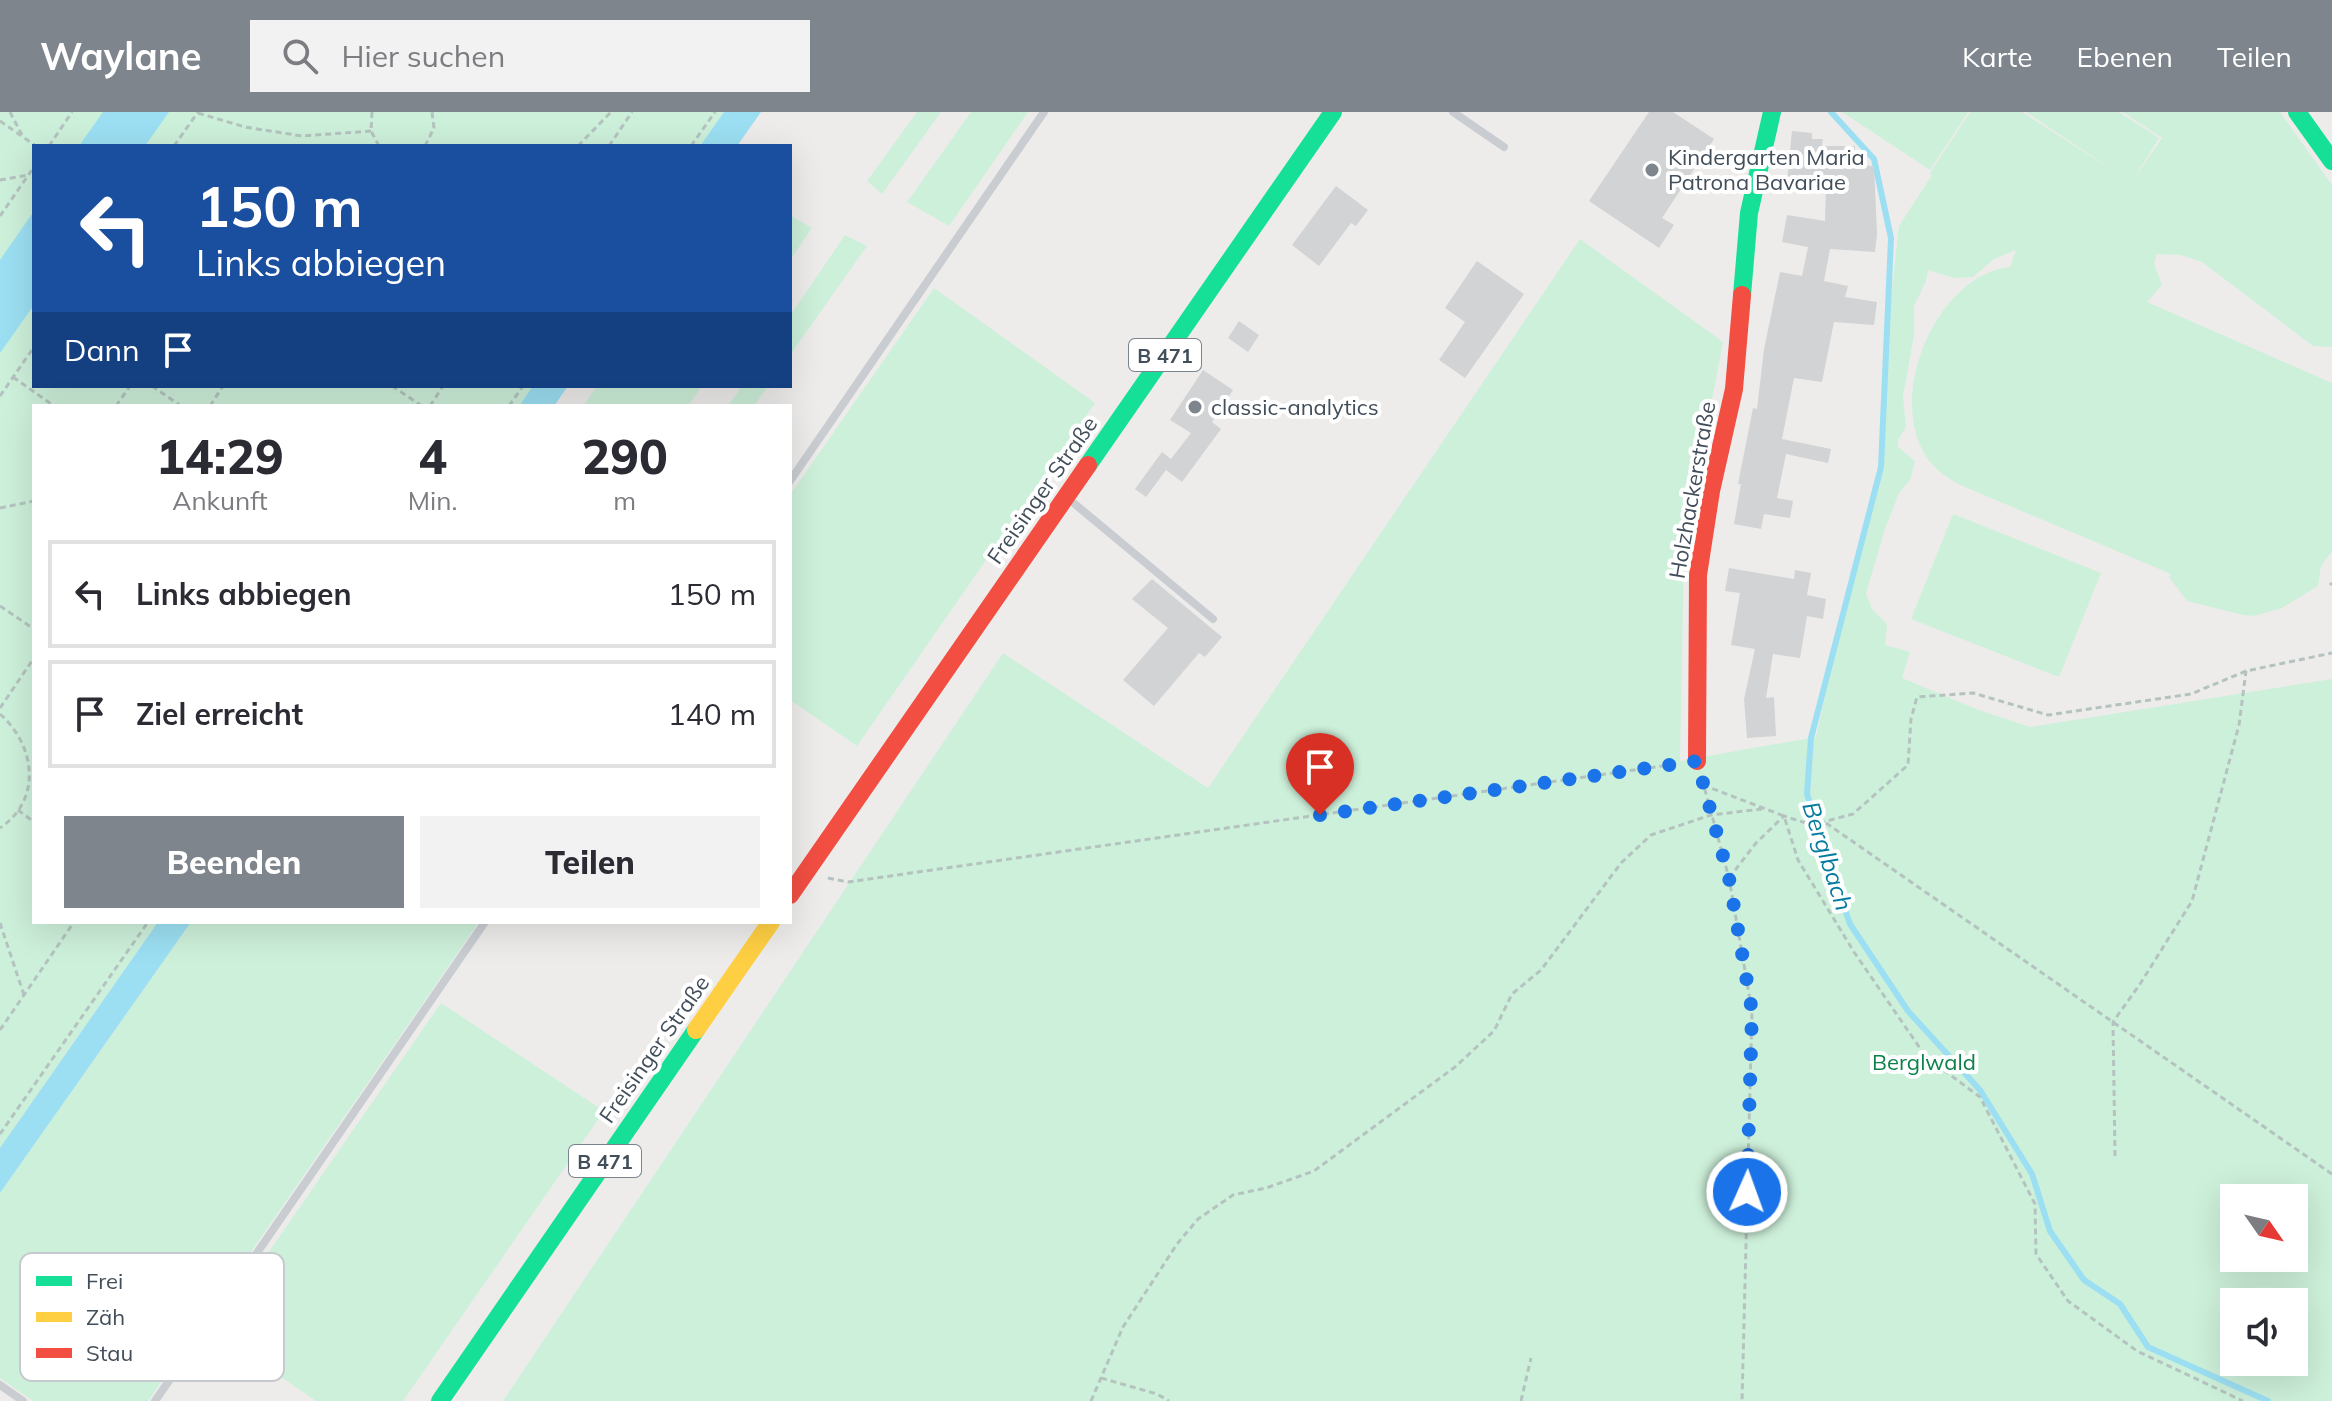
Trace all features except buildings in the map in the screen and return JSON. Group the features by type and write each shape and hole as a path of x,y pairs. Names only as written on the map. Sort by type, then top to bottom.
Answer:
{"main road":[{"name":"Freisinger Straße","path":"792,892 1333,112"},
{"name":"Holzhackerstraße","path":"1697,761 1698,575 1711,491 1734,389 1749,213 1772,112"},
{"path":"2297,112 2332,161"},
{"name":"Freisinger Straße","path":"440,1401 770,924"}],"lane":[{"path":"792,478 1044,112"},
{"path":"1453,112 1504,147"},
{"path":"1067,496 1213,619"},
{"path":"257,1253 484,924"},
{"path":"155,1401 169,1381"},
{"path":"0,1385 23,1401"}],"path":[{"path":"10,112 24,138"},
{"path":"50,144 72,112"},
{"path":"175,144 198,112 245,127 302,136 371,131"},
{"path":"372,112 371,131 378,144"},
{"path":"426,144 434,128 432,112"},
{"path":"580,144 611,112"},
{"path":"610,144 632,112"},
{"path":"692,144 715,112"},
{"path":"0,121 33,144"},
{"path":"0,216 32,170"},
{"path":"0,180 28,175"},
{"path":"0,396 32,350"},
{"path":"13,377 51,404"},
{"path":"155,388 178,404"},
{"path":"395,388 419,404"},
{"path":"0,508 32,501"},
{"path":"0,606 32,628"},
{"path":"1703,785 1812,825 1826,823 1853,814 1908,765 1911,719 1917,697 1973,693 2048,715 2191,694 2246,671 2332,653"},
{"path":"0,708 32,661"},
{"path":"2115,1156 2113,1022 2192,901 2239,725 2246,671"},
{"path":"0,714 13,725 32,763 25,796 18,810 0,828"},
{"path":"837,881 848,882 1697,761 1729,878 1752,1011 1742,1401"},
{"path":"1091,1401 1123,1327 1177,1244 1198,1219 1233,1195 1266,1188 1314,1171 1444,1075 1494,1031 1512,994 1541,970 1621,863 1651,835 1711,815 1762,809"},
{"path":"18,810 32,820"},
{"path":"1729,878 1756,843 1784,816"},
{"path":"1784,816 1798,860 1854,952 1926,1057 1980,1097 2035,1204 2036,1254 2068,1301 2137,1351 2243,1401"},
{"path":"1826,823 2332,1174"},
{"path":"0,923 24,995"},
{"path":"0,1030 73,924"},
{"path":"0,1134 147,924"},
{"path":"0,1020 7,1020"},
{"path":"1521,1401 1531,1358"},
{"path":"1101,1378 1157,1394 1169,1401"}],"green space":[{"path":"0,112 724,112 701,144 32,144 32,388 532,388 520,404 32,404 32,924 157,924 0,1148"},
{"path":"917,112 941,112 882,194 867,181"},
{"path":"971,112 1028,112 949,226 907,202"},
{"path":"1842,112 1968,112 1930,170"},
{"name":"Berglwald","path":"1970,112 2022,112 2117,173 2026,112 2119,112 2159,138 2131,183 2162,138 2123,112 2280,112 2332,185 2332,347 2313,346 2202,262 2181,255 2157,254 2154,264 2162,285 2147,302 2332,383 2332,551 2321,566 2318,586 2282,608 2254,616 2187,601 2169,577 2171,574 1965,487 1946,477 1930,462 1917,437 1912,407 1915,376 1924,345 1939,316 1959,292 1983,275 2010,267 2016,250 1994,259 1973,277 1954,278 1928,270 1914,306 1914,335 1903,397 1906,427 1898,440 1898,447 1915,461 1910,480 1899,493 1885,529 1866,593 1872,609 1887,624 1885,645 1910,652 1902,678 1976,709 2030,727 2332,679 2332,1401 503,1401 1003,653 1208,788 1580,239 1723,342 1684,548 1680,761 1816,737 1840,625 1882,468 1889,316 1899,226 1932,175 1930,173"},
{"path":"792,216 812,228 792,257"},
{"path":"845,235 867,246 792,352 792,313"},
{"path":"934,288 1095,403 857,746 792,701 792,492"},
{"path":"596,388 701,388 689,404 584,404"},
{"path":"741,388 767,388 755,404 729,404"},
{"path":"1953,514 2101,573 2059,677 1911,619"},
{"path":"190,924 478,924 250,1253 20,1253 20,1381 162,1381 148,1401 33,1401 0,1378 0,1193"},
{"path":"441,1003 604,1111 403,1401 316,1401 284,1379 284,1253 268,1253"}],"water":[{"path":"103,112 169,112 146,144 80,144"},
{"path":"724,112 761,112 738,144 701,144"},
{"path":"32,214 32,308 0,353 0,260"},
{"path":"532,388 567,388 555,404 520,404"},
{"path":"157,924 190,924 0,1193 0,1148"}],"waterway":[{"name":"Berglbach","path":"1831,112 1874,159 1891,238 1881,467 1811,738 1807,794 1826,855 1850,924 1908,1011 1980,1090 2032,1174 2050,1231 2084,1280 2120,1304 2148,1347 2268,1401"}],"traffic: fast":[{"path":"1088,465 1333,112"},
{"path":"1742,295 1749,213 1772,112"},
{"path":"2297,112 2332,161"},
{"path":"440,1401 696,1030"}],"traffic: slow":[{"path":"696,1030 770,924"}],"traffic: jam":[{"path":"1697,761 1698,575 1711,491 1734,389 1742,295"},
{"path":"792,892 1088,465"}],"place":[{"name":"Kindergarten Maria Patrona Bavariae","path":"1652,170"},
{"name":"classic-analytics","path":"1195,407"}],"route":[{"path":"1320,815 1697,761 1729,878 1752,1011 1747,1192"}]}
